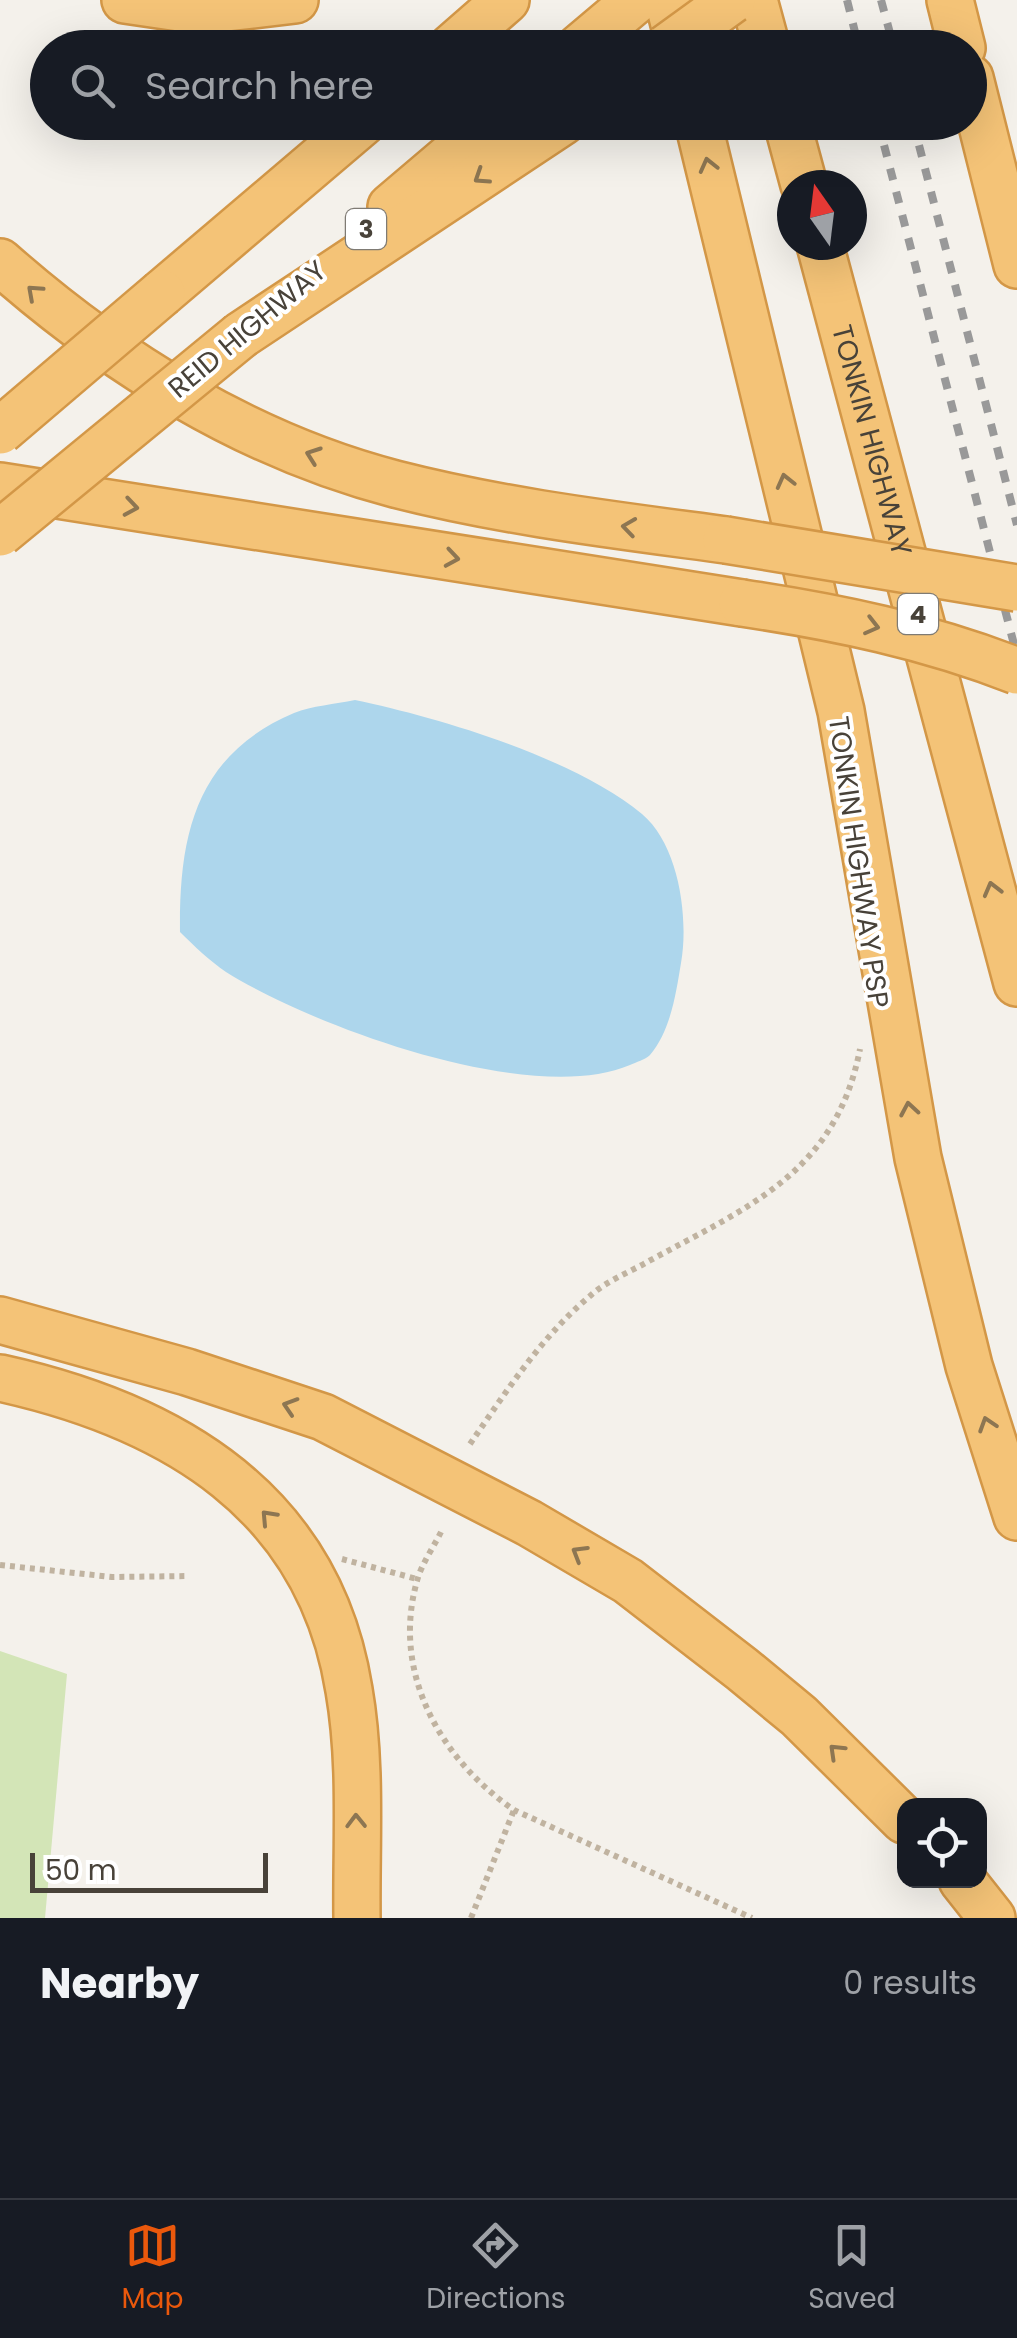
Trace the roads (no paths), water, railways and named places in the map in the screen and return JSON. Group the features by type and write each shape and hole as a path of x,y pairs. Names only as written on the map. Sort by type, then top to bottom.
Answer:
{"highway":[{"path":"125,0 200,11 294,0"},
{"path":"472,30 506,0"},
{"path":"668,0 676,30"},
{"path":"691,30 732,0"},
{"path":"754,0 762,30"},
{"path":"950,0 958,30"},
{"path":"0,431 341,140"},
{"name":"REID HIGHWAY","path":"0,533 242,335 470,140"},
{"path":"242,335 535,140"},
{"path":"702,140 841,710 918,1158 968,1366 1017,1517"},
{"path":"792,140 800,170"},
{"path":"986,140 1017,265"},
{"name":"TONKIN HIGHWAY","path":"824,260 1017,983"},
{"path":"0,262 59,314 162,385 274,441 392,484 514,510 1017,588"},
{"path":"0,486 844,620 930,641 1017,671"},
{"path":"0,1320 187,1372 322,1417 529,1523 628,1582 742,1669 800,1716 897,1813"},
{"path":"0,1378 62,1392 130,1416 177,1441 236,1482 282,1532 314,1578 350,1690 357,1918"},
{"path":"968,1888 992,1918"}],"water":[{"path":"355,700 466,729 544,758 614,794 655,827 678,883 683,945 671,1011 663,1034 648,1057 588,1075 538,1076 482,1069 424,1055 312,1016 265,994 220,968 180,932 183,863 200,802 214,775 234,751 294,713"}],"railway":[{"path":"847,0 854,30"},
{"path":"881,0 889,30"},
{"path":"883,140 1017,656"},
{"path":"918,140 1017,525"}]}
